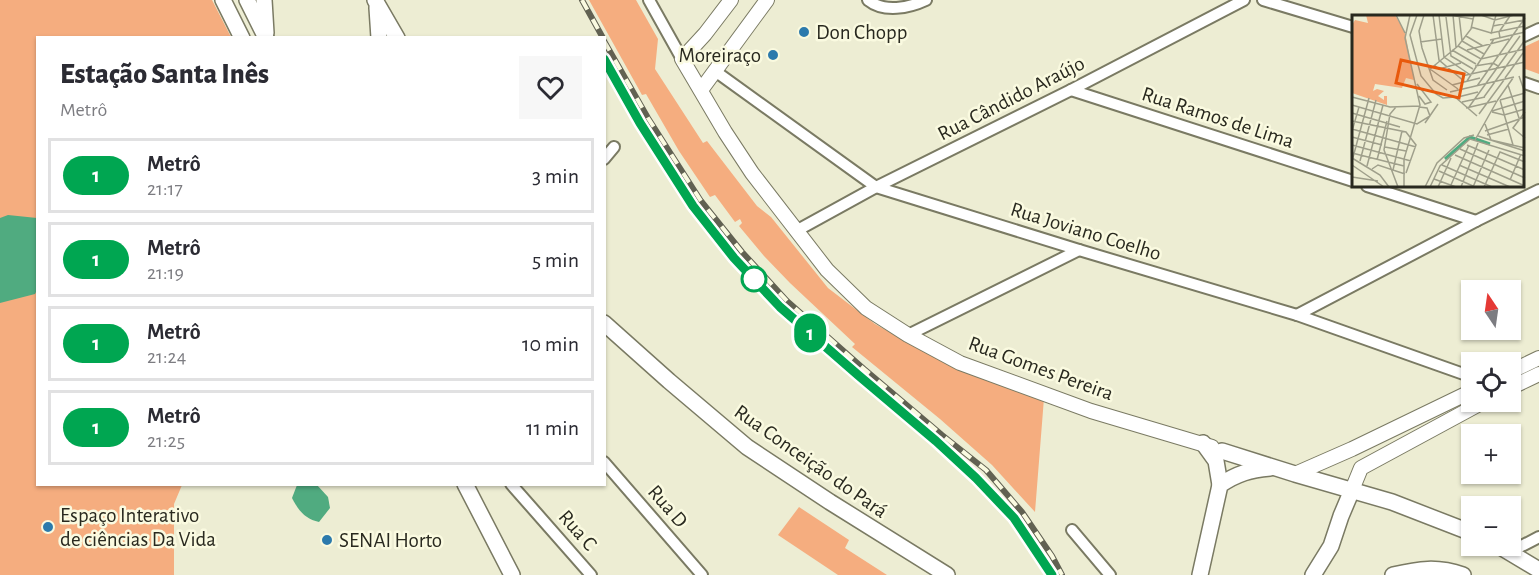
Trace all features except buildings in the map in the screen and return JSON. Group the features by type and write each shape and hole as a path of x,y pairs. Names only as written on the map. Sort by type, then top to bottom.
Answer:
{"main road":[{"path":"223,0 241,36"},
{"path":"247,0 265,36"},
{"path":"264,0 266,36"},
{"path":"376,1 379,36"},
{"path":"376,1 396,36"},
{"name":"Rua Conceição do Pará","path":"606,325 747,447 830,502 949,574"},
{"path":"1200,575 1220,485 1216,461 1203,443"},
{"name":"Rua Gomes Pereira","path":"1222,450 1392,502 1461,529"},
{"path":"1220,485 1235,475 1273,467"},
{"path":"466,486 512,575"},
{"path":"1313,575 1331,546 1352,490"},
{"path":"1516,556 1539,570"},
{"path":"1393,575 1423,568 1450,570 1463,575"}],"street":[{"path":"649,0 682,59 731,0"},
{"path":"701,90 767,0"},
{"path":"868,0 890,9 916,5 926,0"},
{"name":"Rua Cândido Araújo","path":"796,231 876,187 1071,90 1244,0"},
{"path":"1263,0 1352,27"},
{"path":"1524,36 1539,29"},
{"name":"Rua Gomes Pereira","path":"682,59 752,173 827,270 866,308 908,335 960,363 1091,411 1222,450"},
{"name":"Rua Joviano Coelho","path":"715,71 876,187 1297,315 1461,373"},
{"path":"1524,83 1539,88"},
{"name":"Rua Ramos de Lima","path":"1071,90 1352,182"},
{"path":"606,157 614,147"},
{"path":"1373,188 1476,221"},
{"path":"1297,315 1539,190"},
{"path":"908,335 1079,250"},
{"path":"1521,367 1539,358"},
{"path":"1521,383 1539,374"},
{"path":"1295,474 1461,396"},
{"path":"1352,490 1361,468 1465,412"},
{"name":"Rua D","path":"606,464 702,575"},
{"name":"Rua C","path":"513,486 591,575"},
{"path":"1072,530 1110,575"},
{"path":"1521,543 1539,537"}],"shaded area":[{"path":"0,0 212,0 230,36 36,36 36,486 182,486 174,504 174,575 0,575"},
{"path":"589,0 636,0 658,39 655,69 703,143 707,141 757,206 771,217 828,288 875,324 954,368 1044,398 1035,512 992,465 852,347 855,344 764,256 739,226 742,223 740,219 735,222 715,195 710,197 679,151 646,94 642,95"},
{"path":"1539,40 1539,74 1524,68 1524,47"},
{"path":"8,215 36,218 36,292 0,303 0,218"},
{"path":"297,486 318,486 328,497 330,508 319,522 314,521 299,510 292,498"},
{"path":"799,507 849,540 845,548 887,575 838,575 778,535"}],"railway":[{"path":"582,0 602,36"},
{"path":"606,44 648,118 701,201 742,252 787,301 864,369 986,470 1022,512 1062,575"},
{"path":"606,63 664,162 715,235 783,310 873,389"},
{"path":"931,437 976,478 1014,518 1052,575"}],"metro line":[{"name":"1","path":"606,63 640,123 693,206 734,258 780,307 976,478 1014,518 1052,575"}],"place":[{"name":"Don Chopp","path":"804,32"},
{"name":"Moreiraço","path":"773,55"},
{"name":"Espaço Interativo de ciências Da Vida","path":"48,527"},
{"name":"SENAI Horto","path":"327,540"}]}
